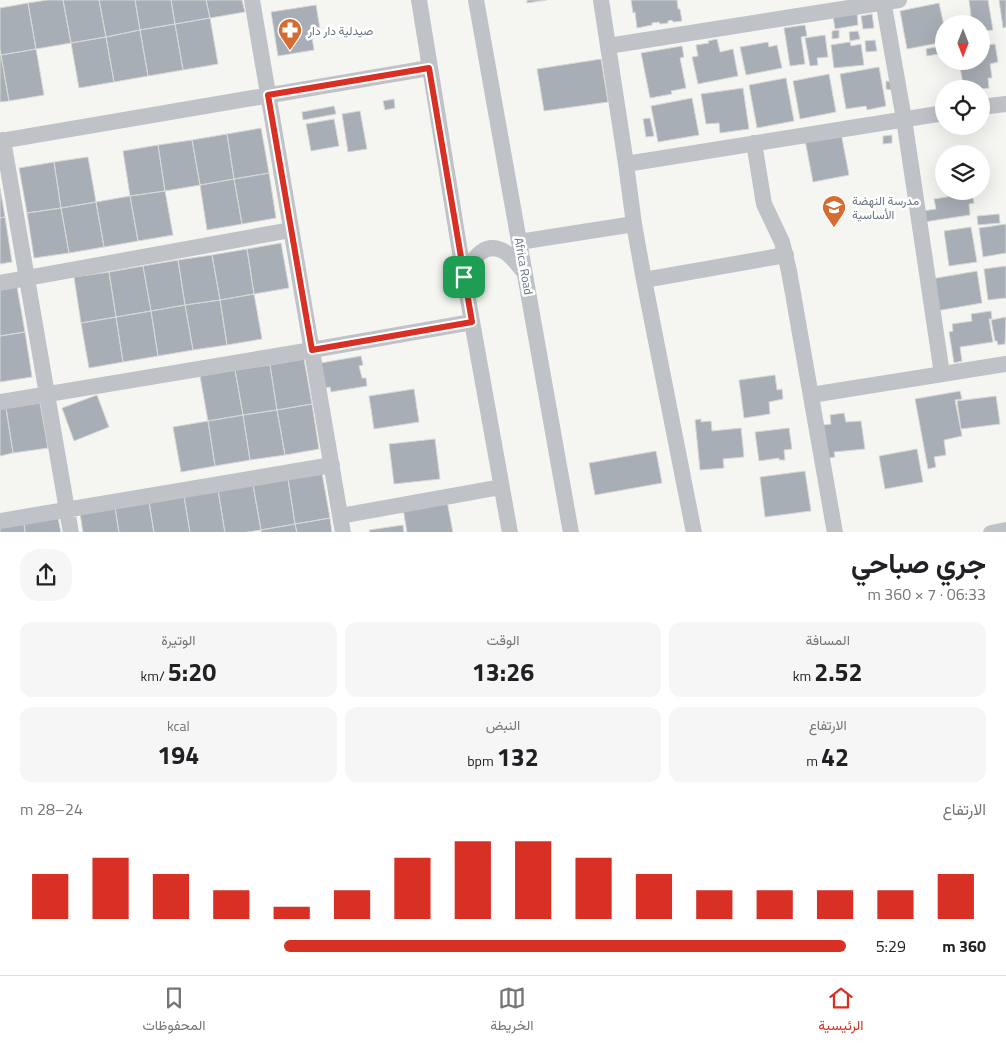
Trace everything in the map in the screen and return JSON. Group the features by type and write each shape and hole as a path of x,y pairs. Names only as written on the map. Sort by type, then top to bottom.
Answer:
{"street":[{"path":"252,0 343,532"},
{"path":"419,0 464,277 510,532"},
{"name":"Africa Road","path":"476,0 571,532"},
{"path":"601,0 634,224 694,532"},
{"path":"608,46 888,1 942,374"},
{"path":"71,532 2,141 429,68"},
{"path":"990,106 1006,104"},
{"path":"626,164 935,114"},
{"path":"754,143 764,204 786,255 834,532"},
{"path":"520,242 634,224"},
{"path":"0,283 292,230"},
{"path":"464,277 469,265 477,255 487,249 505,252 524,272"},
{"path":"644,280 786,255"},
{"path":"0,402 472,322"},
{"path":"811,395 1006,364"},
{"path":"0,521 332,465"},
{"path":"340,516 501,487"},
{"path":"991,532 1006,530"}],"building":[{"path":"63,0 71,43 36,49 28,3"},
{"path":"63,0 99,0 106,37 71,43"},
{"path":"99,0 135,0 140,30 106,37"},
{"path":"135,0 171,0 175,24 140,30"},
{"path":"171,0 206,0 210,18 175,24"},
{"path":"206,0 242,0 245,12 210,18"},
{"path":"527,0 547,0 527,3"},
{"path":"631,0 677,0 682,21 673,22 672,20 668,21 668,23 652,23 652,25 637,28"},
{"path":"969,0 988,0 993,30 990,30 990,15 971,15"},
{"path":"999,0 1006,0 1006,27 1003,28"},
{"path":"28,3 36,49 1,55 0,8"},
{"path":"939,3 942,15 935,15 935,44 907,49 900,11"},
{"path":"316,5 320,29 311,31 314,50 278,56 271,12"},
{"path":"857,13 858,25 835,29 833,16"},
{"path":"872,14 874,28 863,29 861,16"},
{"path":"210,18 218,64 183,70 175,24"},
{"path":"175,24 183,70 148,76 140,30"},
{"path":"805,25 807,36 801,37 805,64 790,66 784,28"},
{"path":"140,30 148,76 114,82 106,37"},
{"path":"839,30 839,38 832,39 832,31"},
{"path":"858,31 860,39 850,41 849,32"},
{"path":"825,35 828,57 817,58 818,65 810,66 805,38"},
{"path":"106,37 114,82 79,88 71,43"},
{"path":"717,39 720,52 733,49 738,76 698,84 692,57 698,56 696,45 709,43 708,41"},
{"path":"875,40 877,51 866,52 865,41"},
{"path":"768,42 769,47 777,45 782,68 746,75 740,47"},
{"path":"850,42 851,46 861,44 864,65 834,68 831,45"},
{"path":"995,44 998,62 990,64 990,45"},
{"path":"682,46 684,57 680,58 686,88 671,91 672,94 650,98 641,53"},
{"path":"935,47 935,55 927,56 926,49"},
{"path":"36,49 44,95 9,101 1,55"},
{"path":"0,55 9,101 0,102"},
{"path":"601,59 608,102 544,111 537,69"},
{"path":"990,64 992,78 988,78 988,80 962,80 961,70 990,70"},
{"path":"879,67 886,106 867,110 866,106 846,109 840,74"},
{"path":"829,74 836,112 800,119 793,81"},
{"path":"786,78 794,121 757,128 749,85"},
{"path":"886,81 893,82 892,90 886,89"},
{"path":"743,88 749,129 720,133 719,123 706,124 701,94"},
{"path":"692,98 699,135 658,142 651,106"},
{"path":"394,99 395,108 385,110 383,101"},
{"path":"334,106 336,114 303,120 302,112"},
{"path":"360,111 367,149 348,152 342,114"},
{"path":"650,118 654,136 646,137 643,119"},
{"path":"334,119 339,146 311,151 306,124"},
{"path":"261,128 269,173 234,179 227,134"},
{"path":"841,133 849,175 813,182 805,140"},
{"path":"227,134 234,179 200,185 192,140"},
{"path":"892,135 892,143 883,144 883,136"},
{"path":"192,140 200,185 165,191 158,145"},
{"path":"158,145 165,191 130,196 123,151"},
{"path":"88,157 96,202 61,208 54,162"},
{"path":"54,162 61,208 27,213 19,168"},
{"path":"269,173 276,218 242,224 234,179"},
{"path":"234,179 242,224 207,230 200,185"},
{"path":"0,188 5,217 0,218"},
{"path":"165,191 173,235 138,241 130,196"},
{"path":"130,196 138,241 104,247 96,202"},
{"path":"934,199 973,200 974,203 969,204 970,215 924,222 922,211 936,209"},
{"path":"96,202 104,247 69,253 61,208"},
{"path":"61,208 69,253 34,258 27,213"},
{"path":"999,214 1000,223 978,225 977,216"},
{"path":"5,217 12,262 0,264 0,218"},
{"path":"1006,224 1006,253 983,257 979,228"},
{"path":"971,227 977,262 949,266 944,231"},
{"path":"281,243 289,288 254,294 247,249"},
{"path":"247,249 254,294 220,300 212,255"},
{"path":"212,255 220,300 185,305 178,260"},
{"path":"178,260 185,305 151,311 143,266"},
{"path":"143,266 151,311 116,317 109,272"},
{"path":"1006,266 1006,298 988,300 984,269"},
{"path":"977,271 982,303 936,311 931,279"},
{"path":"109,272 116,317 81,323 74,277"},
{"path":"17,287 25,332 0,336 0,290"},
{"path":"254,294 262,339 227,345 220,300"},
{"path":"220,300 227,345 193,350 185,305"},
{"path":"185,305 193,350 158,356 151,311"},
{"path":"151,311 158,356 123,362 116,317"},
{"path":"991,311 992,319 989,319 993,342 960,347 962,361 954,363 949,332 953,331 952,324 972,321 971,314"},
{"path":"116,317 123,362 89,368 81,323"},
{"path":"1006,317 1005,344 998,345 997,341 995,341 991,320"},
{"path":"25,332 32,377 0,382 0,336"},
{"path":"361,356 363,365 359,366 362,378 366,378 367,386 331,392 330,387 320,389 315,364"},
{"path":"304,359 312,404 277,410 270,365"},
{"path":"270,365 277,410 243,415 235,370"},
{"path":"235,370 243,415 208,421 200,376"},
{"path":"775,375 777,390 782,389 783,399 769,402 770,414 744,418 739,380"},
{"path":"414,389 419,422 374,429 369,396"},
{"path":"960,391 962,399 955,400 962,436 944,440 946,455 934,457 936,467 928,469 915,399"},
{"path":"97,395 109,427 74,441 62,408"},
{"path":"996,396 1000,424 961,429 957,401"},
{"path":"40,403 48,448 13,453 6,408"},
{"path":"312,404 319,449 285,455 277,410"},
{"path":"6,408 13,453 0,456 0,409"},
{"path":"277,410 285,455 250,460 243,415"},
{"path":"844,413 846,422 861,421 865,449 834,452 835,457 828,458 823,425 831,424 830,415"},
{"path":"243,415 250,460 215,466 208,421"},
{"path":"701,419 701,422 711,421 712,431 741,428 744,457 723,459 724,468 700,470 695,420"},
{"path":"208,421 215,466 181,472 173,427"},
{"path":"789,428 792,449 784,450 785,460 779,460 779,458 759,461 755,432"},
{"path":"435,439 440,479 394,484 389,444"},
{"path":"917,449 923,482 885,489 879,456"},
{"path":"656,451 662,483 595,495 589,463"},
{"path":"805,471 811,511 765,517 760,477"},
{"path":"322,473 330,518 295,524 288,479"},
{"path":"288,479 295,524 261,530 253,485"},
{"path":"253,485 261,530 225,532 218,490"},
{"path":"218,490 225,532 190,532 184,496"},
{"path":"184,496 190,532 154,532 149,502"},
{"path":"447,501 453,532 407,532 403,508"},
{"path":"149,502 154,532 119,532 115,507"},
{"path":"115,507 119,532 83,532 80,513"},
{"path":"58,517 61,532 25,532 24,523"},
{"path":"330,518 332,532 297,532 295,524"},
{"path":"24,523 25,532 0,532 0,526"},
{"path":"295,524 297,532 261,532 261,530"},
{"path":"403,525 404,532 370,532 369,530"}],"place":[{"name":"صيدلية دار دار","path":"290,51"},
{"name":"مدرسة النهضة الأساسية","path":"834,228"}],"route":[{"path":"429,68 464,277 472,322 312,350 268,95 429,68"}]}
